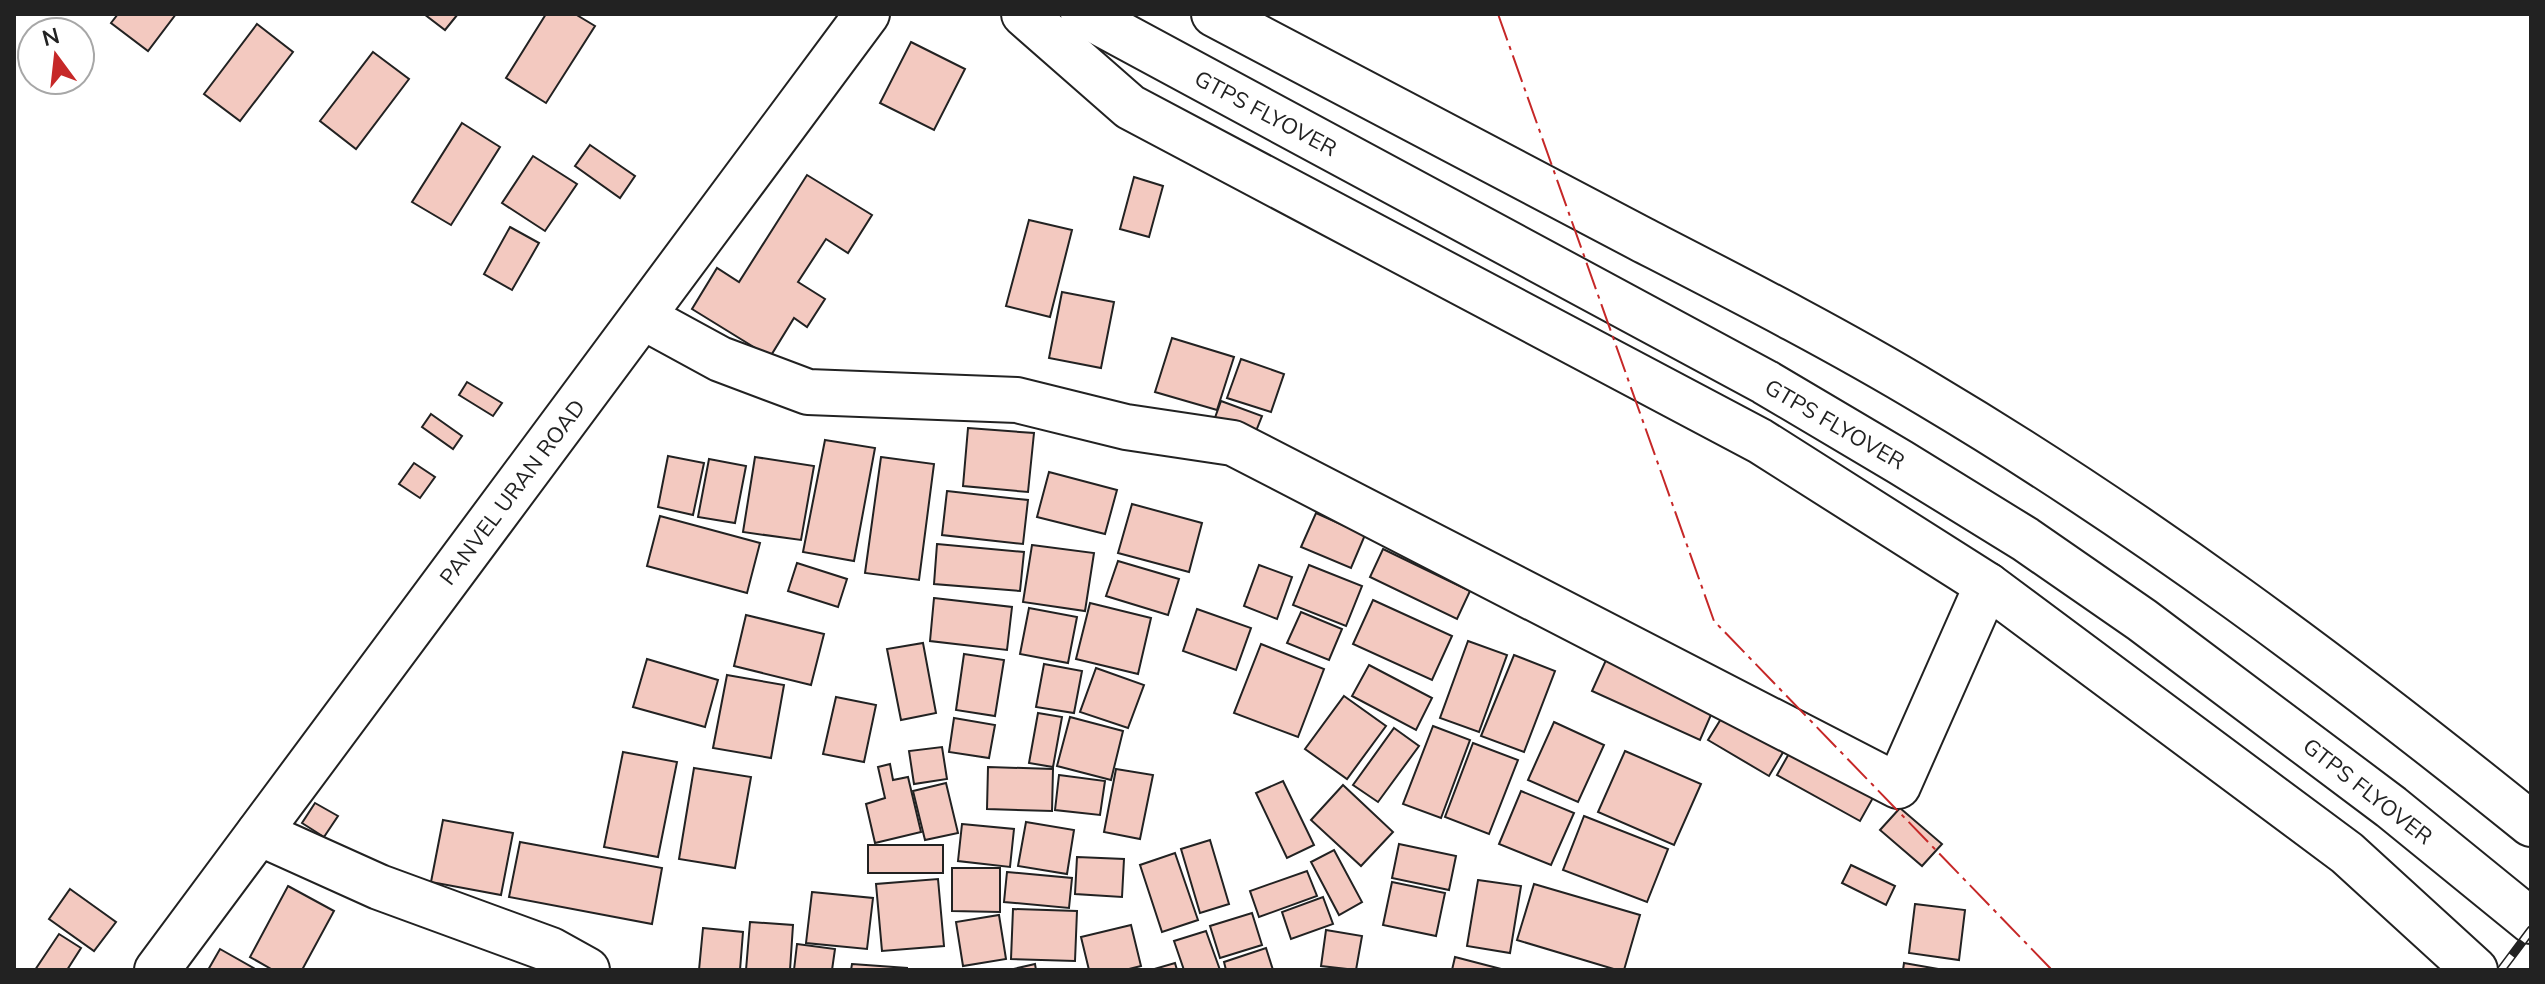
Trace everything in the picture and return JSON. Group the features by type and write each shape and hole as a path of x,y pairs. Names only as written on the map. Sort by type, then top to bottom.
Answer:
{"main road":[{"name":"PANVEL URAN ROAD","path":"157,970 867,14"},
{"path":"1024,14 1130,107 1760,441 1987,585 2347,853 2475,970"},
{"name":"GTPS FLYOVER","path":"1083,14 1765,382 2025,539 2142,620 2379,797 2531,921"},
{"path":"1214,14 1788,316 1927,393 2062,477 2192,565 2419,734 2531,824"},
{"path":"643,317 720,359 808,392 1017,400 1126,427 1233,443 1898,786 1987,585"},
{"path":"259,833 379,887 551,950 587,970"}],"building":[{"path":"118,14 176,14 148,51 111,23"},
{"path":"424,14 458,14 445,30"},
{"path":"546,14 575,14 595,26 546,103 506,78"},
{"path":"257,24 293,52 240,121 204,94"},
{"path":"911,42 965,69 934,130 880,103"},
{"path":"373,52 409,79 356,149 320,121"},
{"path":"462,123 500,147 451,225 412,202"},
{"path":"590,145 635,176 620,198 575,166"},
{"path":"533,156 577,184 545,231 502,203"},
{"path":"807,175 872,215 848,253 826,239 798,282 825,299 807,327 794,318 770,357 692,309 717,268 739,282"},
{"path":"1134,177 1163,186 1149,237 1120,229"},
{"path":"1029,220 1072,230 1050,317 1006,306"},
{"path":"510,227 539,243 512,290 484,274"},
{"path":"1062,292 1114,302 1101,368 1049,358"},
{"path":"1172,338 1234,357 1217,410 1155,392"},
{"path":"1241,359 1284,374 1271,412 1227,398"},
{"path":"467,382 502,403 493,416 459,395"},
{"path":"1221,401 1262,416 1252,441 1212,426"},
{"path":"431,414 462,436 453,449 422,427"},
{"path":"968,428 1034,433 1028,492 963,486"},
{"path":"825,440 875,448 854,561 803,552"},
{"path":"668,456 704,463 693,515 658,507"},
{"path":"755,457 814,466 801,540 743,532"},
{"path":"881,457 934,464 919,580 865,573"},
{"path":"709,459 746,466 735,523 698,517"},
{"path":"414,463 435,477 420,498 399,484"},
{"path":"1049,472 1117,490 1105,534 1037,517"},
{"path":"947,491 1028,500 1023,544 942,535"},
{"path":"1132,504 1202,523 1189,572 1118,553"},
{"path":"1316,513 1365,535 1351,568 1301,547"},
{"path":"660,516 760,543 747,593 647,566"},
{"path":"937,544 1024,552 1020,591 934,584"},
{"path":"1032,545 1094,553 1085,611 1023,602"},
{"path":"1383,549 1470,591 1457,619 1370,577"},
{"path":"1118,561 1179,579 1168,615 1106,596"},
{"path":"797,563 847,579 838,607 788,591"},
{"path":"1259,565 1292,577 1277,619 1244,606"},
{"path":"1309,565 1362,586 1346,626 1293,605"},
{"path":"934,598 1012,607 1007,650 930,641"},
{"path":"1373,600 1452,636 1432,680 1353,644"},
{"path":"1090,603 1151,618 1138,674 1076,659"},
{"path":"1029,608 1077,617 1068,663 1020,654"},
{"path":"1197,609 1251,628 1236,670 1183,651"},
{"path":"1301,612 1342,629 1329,660 1287,643"},
{"path":"746,615 824,634 811,685 734,666"},
{"path":"1468,641 1507,655 1479,732 1440,718"},
{"path":"923,643 936,713 901,720 887,649"},
{"path":"1261,644 1324,669 1298,737 1234,713"},
{"path":"964,654 1004,660 995,716 956,710"},
{"path":"1514,655 1555,671 1524,752 1481,736"},
{"path":"647,659 718,680 705,727 633,707"},
{"path":"1606,660 1714,708 1700,740 1592,691"},
{"path":"1044,664 1082,671 1074,713 1036,707"},
{"path":"1369,665 1432,698 1416,730 1352,696"},
{"path":"1096,668 1144,685 1128,728 1080,712"},
{"path":"727,675 784,685 771,758 713,748"},
{"path":"1344,696 1386,726 1347,779 1305,749"},
{"path":"836,697 876,705 864,762 823,754"},
{"path":"1038,713 1062,717 1053,767 1029,763"},
{"path":"1724,714 1785,749 1769,776 1708,740"},
{"path":"1070,717 1123,731 1111,780 1057,766"},
{"path":"954,718 995,725 989,758 949,752"},
{"path":"1554,722 1604,745 1578,802 1528,780"},
{"path":"1433,726 1470,740 1441,818 1403,804"},
{"path":"1394,728 1419,746 1378,802 1353,785"},
{"path":"1473,743 1518,760 1489,834 1445,817"},
{"path":"942,747 947,779 914,784 909,751"},
{"path":"1791,750 1874,796 1860,821 1777,775"},
{"path":"1625,751 1701,784 1674,845 1598,812"},
{"path":"623,752 677,762 658,857 604,847"},
{"path":"890,764 893,780 908,777 921,832 875,843 866,804 885,798 878,767"},
{"path":"988,767 1053,769 1052,811 987,809"},
{"path":"694,768 751,777 735,868 679,859"},
{"path":"1116,769 1153,775 1140,839 1104,832"},
{"path":"1059,775 1105,781 1100,815 1055,810"},
{"path":"1283,781 1314,845 1287,858 1256,793"},
{"path":"946,783 958,833 925,840 913,791"},
{"path":"1343,785 1393,832 1361,866 1311,820"},
{"path":"1521,791 1574,813 1551,865 1499,844"},
{"path":"315,803 338,816 324,837 302,823"},
{"path":"1900,808 1942,844 1922,866 1880,830"},
{"path":"1584,816 1668,849 1647,902 1563,870"},
{"path":"443,820 513,833 501,895 431,882"},
{"path":"1026,822 1074,830 1067,874 1018,866"},
{"path":"962,824 1014,829 1010,867 958,861"},
{"path":"1210,840 1229,904 1200,913 1181,849"},
{"path":"520,842 662,868 652,924 509,897"},
{"path":"1399,844 1456,856 1449,890 1392,878"},
{"path":"868,845 943,845 943,873 868,873"},
{"path":"1334,850 1362,902 1339,915 1311,862"},
{"path":"1175,853 1198,920 1162,932 1140,865"},
{"path":"1077,857 1124,859 1122,897 1075,894"},
{"path":"1851,865 1895,886 1886,905 1842,883"},
{"path":"952,868 1000,868 1000,912 952,911"},
{"path":"1307,871 1317,896 1259,917 1250,891"},
{"path":"1007,872 1072,878 1069,908 1004,902"},
{"path":"938,879 944,946 882,951 876,884"},
{"path":"1478,880 1521,886 1510,953 1467,946"},
{"path":"1392,882 1445,893 1436,936 1383,925"},
{"path":"1534,884 1640,915 1624,970 1517,940"},
{"path":"288,886 334,911 302,970 273,970 250,957"},
{"path":"70,889 116,922 94,951 49,919"},
{"path":"812,892 873,898 867,949 806,943"},
{"path":"1323,897 1333,924 1291,939 1282,912"},
{"path":"1915,904 1965,910 1959,960 1909,953"},
{"path":"1013,909 1077,911 1075,961 1011,959"},
{"path":"1252,913 1262,945 1220,958 1210,926"},
{"path":"999,915 1006,959 963,966 956,922"},
{"path":"750,922 793,925 790,970 746,970"},
{"path":"1131,925 1141,966 1125,970 1089,970 1081,937"},
{"path":"703,928 743,932 740,970 699,970"},
{"path":"1326,930 1362,936 1356,970 1321,966"},
{"path":"1206,931 1220,970 1184,970 1174,941"},
{"path":"59,934 81,948 67,970 35,970"},
{"path":"797,944 835,949 832,970 794,970"},
{"path":"1266,948 1273,970 1226,970 1224,962"},
{"path":"220,949 257,970 208,970"},
{"path":"1455,957 1505,970 1452,970"},
{"path":"1175,963 1177,970 1151,970"},
{"path":"1904,963 1944,970 1903,970"},
{"path":"852,964 907,968 907,970 851,970"},
{"path":"1035,964 1036,970 1009,970"}],"railway":[{"path":"2501,970 2531,930"}],"power":[{"path":"1498,14 1714,621 2052,970"}]}
